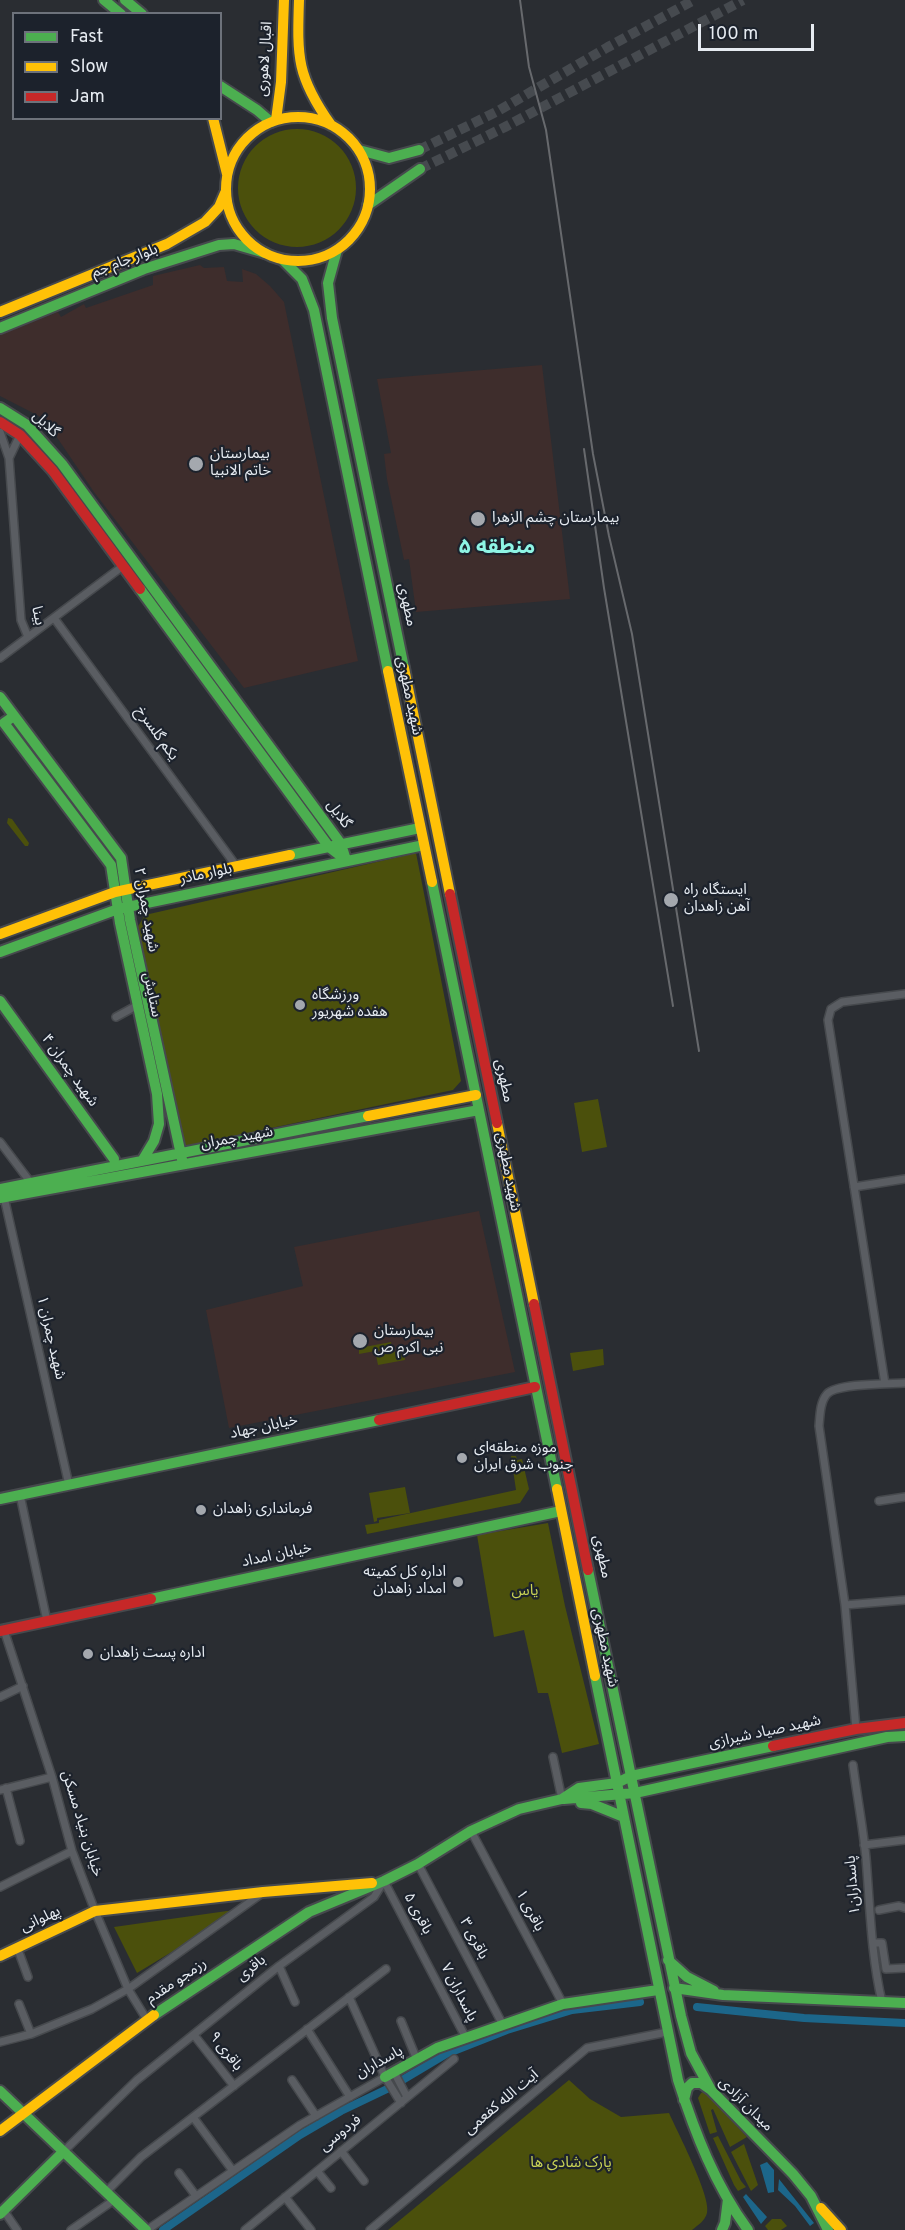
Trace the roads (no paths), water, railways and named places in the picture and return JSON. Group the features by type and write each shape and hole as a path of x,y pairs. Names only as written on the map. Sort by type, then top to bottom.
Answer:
{"street":[{"path":"104,0 119,12"},
{"path":"125,0 140,12"},
{"name":"اقبال لاهوری","path":"273,121 281,82 284,0"},
{"path":"299,0 298,45 305,82 331,125"},
{"path":"222,87 273,121"},
{"path":"294,117 313,118 331,125 359,150 366,168 370,186 368,205 362,223 351,238 337,250 320,258 301,261 283,260 265,253 249,243 237,228 229,212 225,193 227,174 233,156 258,128 273,121 294,117"},
{"path":"214,120 227,174"},
{"path":"359,150 383,158 398,158 419,150"},
{"path":"368,205 420,169"},
{"name":"بلوار جام جم","path":"0,312 167,244 205,222 219,207 225,193"},
{"name":"بلوار جام جم","path":"0,328 144,269 219,245 234,244 265,253"},
{"name":"مطهری","path":"337,250 328,282 332,318 674,1988"},
{"name":"شهید مطهری","path":"283,260 300,273 309,290 620,1795 658,1990 684,2100"},
{"name":"گلایل","path":"0,408 27,425 62,464 342,844 346,860"},
{"name":"گلایل","path":"0,422 20,435 53,471 329,847 346,860"},
{"path":"0,432 9,458"},
{"path":"9,458 20,435"},
{"name":"بینا","path":"9,458 21,620 28,637"},
{"path":"0,658 123,566"},
{"name":"یکم گلسرخ","path":"54,618 237,867"},
{"name":"شهید چمران ۲","path":"0,697 121,858 120,891"},
{"path":"1,723 14,716"},
{"name":"ستایش","path":"1,723 111,865 120,891 138,1005 157,1094 159,1124 154,1141 142,1161"},
{"path":"420,828 437,833"},
{"name":"بلوار مادر","path":"0,934 120,891 420,828"},
{"path":"424,844 437,833"},
{"name":"بلوار مادر","path":"0,952 123,908 424,844"},
{"path":"237,867 248,881"},
{"name":"شهید چمران ۲","path":"123,908 183,1159"},
{"path":"885,1384 828,1020 831,1010 842,1002 905,993"},
{"name":"شهید چمران ۴","path":"0,1001 114,1159"},
{"path":"116,1017 138,1005"},
{"name":"شهید چمران","path":"1,1195 183,1159 476,1095"},
{"name":"شهید چمران","path":"1,1195 31,1183 142,1161 183,1159 479,1110"},
{"path":"0,1142 31,1183"},
{"path":"854,1187 905,1179"},
{"name":"شهید چمران ۱","path":"1,1195 69,1485"},
{"path":"856,1729 845,1605 819,1425 821,1406 827,1394 837,1388 905,1383"},
{"name":"خیابان جهاد","path":"0,1499 535,1387"},
{"path":"20,1495 47,1621"},
{"path":"879,1501 905,1497"},
{"name":"خیابان امداد","path":"2,1630 561,1514 577,1513"},
{"path":"845,1605 905,1599"},
{"name":"خیابان بنیاد مسکن","path":"2,1630 23,1686 52,1777 72,1851 128,1989 147,2020"},
{"path":"0,1697 23,1686"},
{"name":"شهید صیاد شیرازی","path":"560,1800 579,1788 617,1783 631,1776 856,1729 905,1723"},
{"name":"شهید صیاد شیرازی","path":"620,1795 875,1740 905,1736"},
{"path":"552,1757 560,1800 592,1804 624,1817"},
{"name":"پاسداران۱","path":"853,1766 882,2002"},
{"path":"20,1841 3,1789 52,1777"},
{"name":"باقری","path":"2,2212 137,2080 279,1966 374,1897 384,1881 418,1864 471,1831 519,1809 560,1800 620,1795"},
{"name":"باقری ۱","path":"471,1831 563,2004"},
{"path":"864,1845 905,1840"},
{"path":"0,1885 72,1851"},
{"name":"باقری ۳","path":"418,1864 503,2025"},
{"name":"پهلوانی","path":"0,1956 95,1911 384,1881"},
{"name":"باقری ۵","path":"384,1881 426,1959"},
{"name":"رزمجو مقدم","path":"0,2131 147,2020 309,1912 384,1881"},
{"path":"0,2042 31,2034 92,2009 128,1989 263,1892"},
{"path":"879,1910 899,1906 905,1908"},
{"path":"873,1943 882,1943 886,1969 905,1968"},
{"path":"17,1947 28,1977"},
{"name":"پاسداران ۷","path":"426,1959 466,2038"},
{"path":"668,1960 687,1977 723,1995"},
{"path":"279,1966 296,2002"},
{"path":"71,2230 110,2196 141,2157 386,1969"},
{"path":"711,2090 688,2048 674,1988 723,1995 905,2003"},
{"name":"پاسداران","path":"147,2230 316,2116 437,2048 563,2004 674,1988"},
{"path":"349,1997 391,2074 407,2097"},
{"path":"19,2004 31,2034"},
{"path":"401,2021 417,2060"},
{"path":"308,2029 350,2097"},
{"name":"آیت الله کفعمی","path":"370,2230 587,2048 667,2032"},
{"name":"باقری ۹","path":"194,2035 234,2086"},
{"name":"فردوسی","path":"245,2230 454,2060"},
{"path":"391,2074 401,2103"},
{"path":"292,2080 316,2116"},
{"name":"میدان آزادی","path":"684,2100 687,2088 693,2083 701,2083 711,2090 793,2174 811,2196 828,2230"},
{"path":"0,2091 147,2230"},
{"path":"684,2100 728,2199 740,2221 748,2230"},
{"path":"193,2117 233,2171"},
{"path":"341,2151 364,2181"},
{"path":"317,2171 331,2188"},
{"path":"179,2173 196,2196"},
{"path":"811,2196 841,2230"},
{"path":"285,2197 309,2228"},
{"path":"722,2230 728,2199"},
{"path":"2,2212 17,2230"}],"water":[{"path":"767,2162 774,2170 774,2192 768,2193 760,2165"},
{"path":"779,2179 814,2223 810,2226 795,2206 778,2190"},
{"path":"746,2194 767,2217 761,2224 743,2197"}],"waterway":[{"path":"394,2085 446,2054 507,2030 572,2010 640,2002"},
{"path":"697,2007 804,2018 905,2023"},
{"path":"163,2230 300,2135 341,2111 387,2089"}],"tunnel":[{"path":"419,150 498,111 694,0"},
{"path":"420,169 505,127 743,0"}],"railway":[{"path":"520,0 529,67 546,130 593,454 632,634 699,1051"},
{"path":"584,449 604,588 673,1006"}],"place":[{"name":"بیمارستان خاتم الانبیا","path":"196,464"},
{"name":"بیمارستان چشم الزهرا","path":"478,519"},
{"name":"ایستگاه راه آهن زاهدان","path":"671,900"},
{"name":"ورزشگاه هفده شهریور","path":"300,1005"},
{"name":"بیمارستان نبی اکرم ص","path":"360,1341"},
{"name":"موزه منطقه‌ای جنوب شرق ایران","path":"462,1458"},
{"name":"فرمانداری زاهدان","path":"201,1510"},
{"name":"اداره کل کمیته امداد زاهدان","path":"458,1582"},
{"name":"اداره پست زاهدان","path":"88,1654"}],"district":[{"name":"منطقه ۵","path":"497,549"}],"park label":[{"name":"یاس","path":"525,1592"},
{"name":"پارک شادی ها","path":"571,2164"}]}
